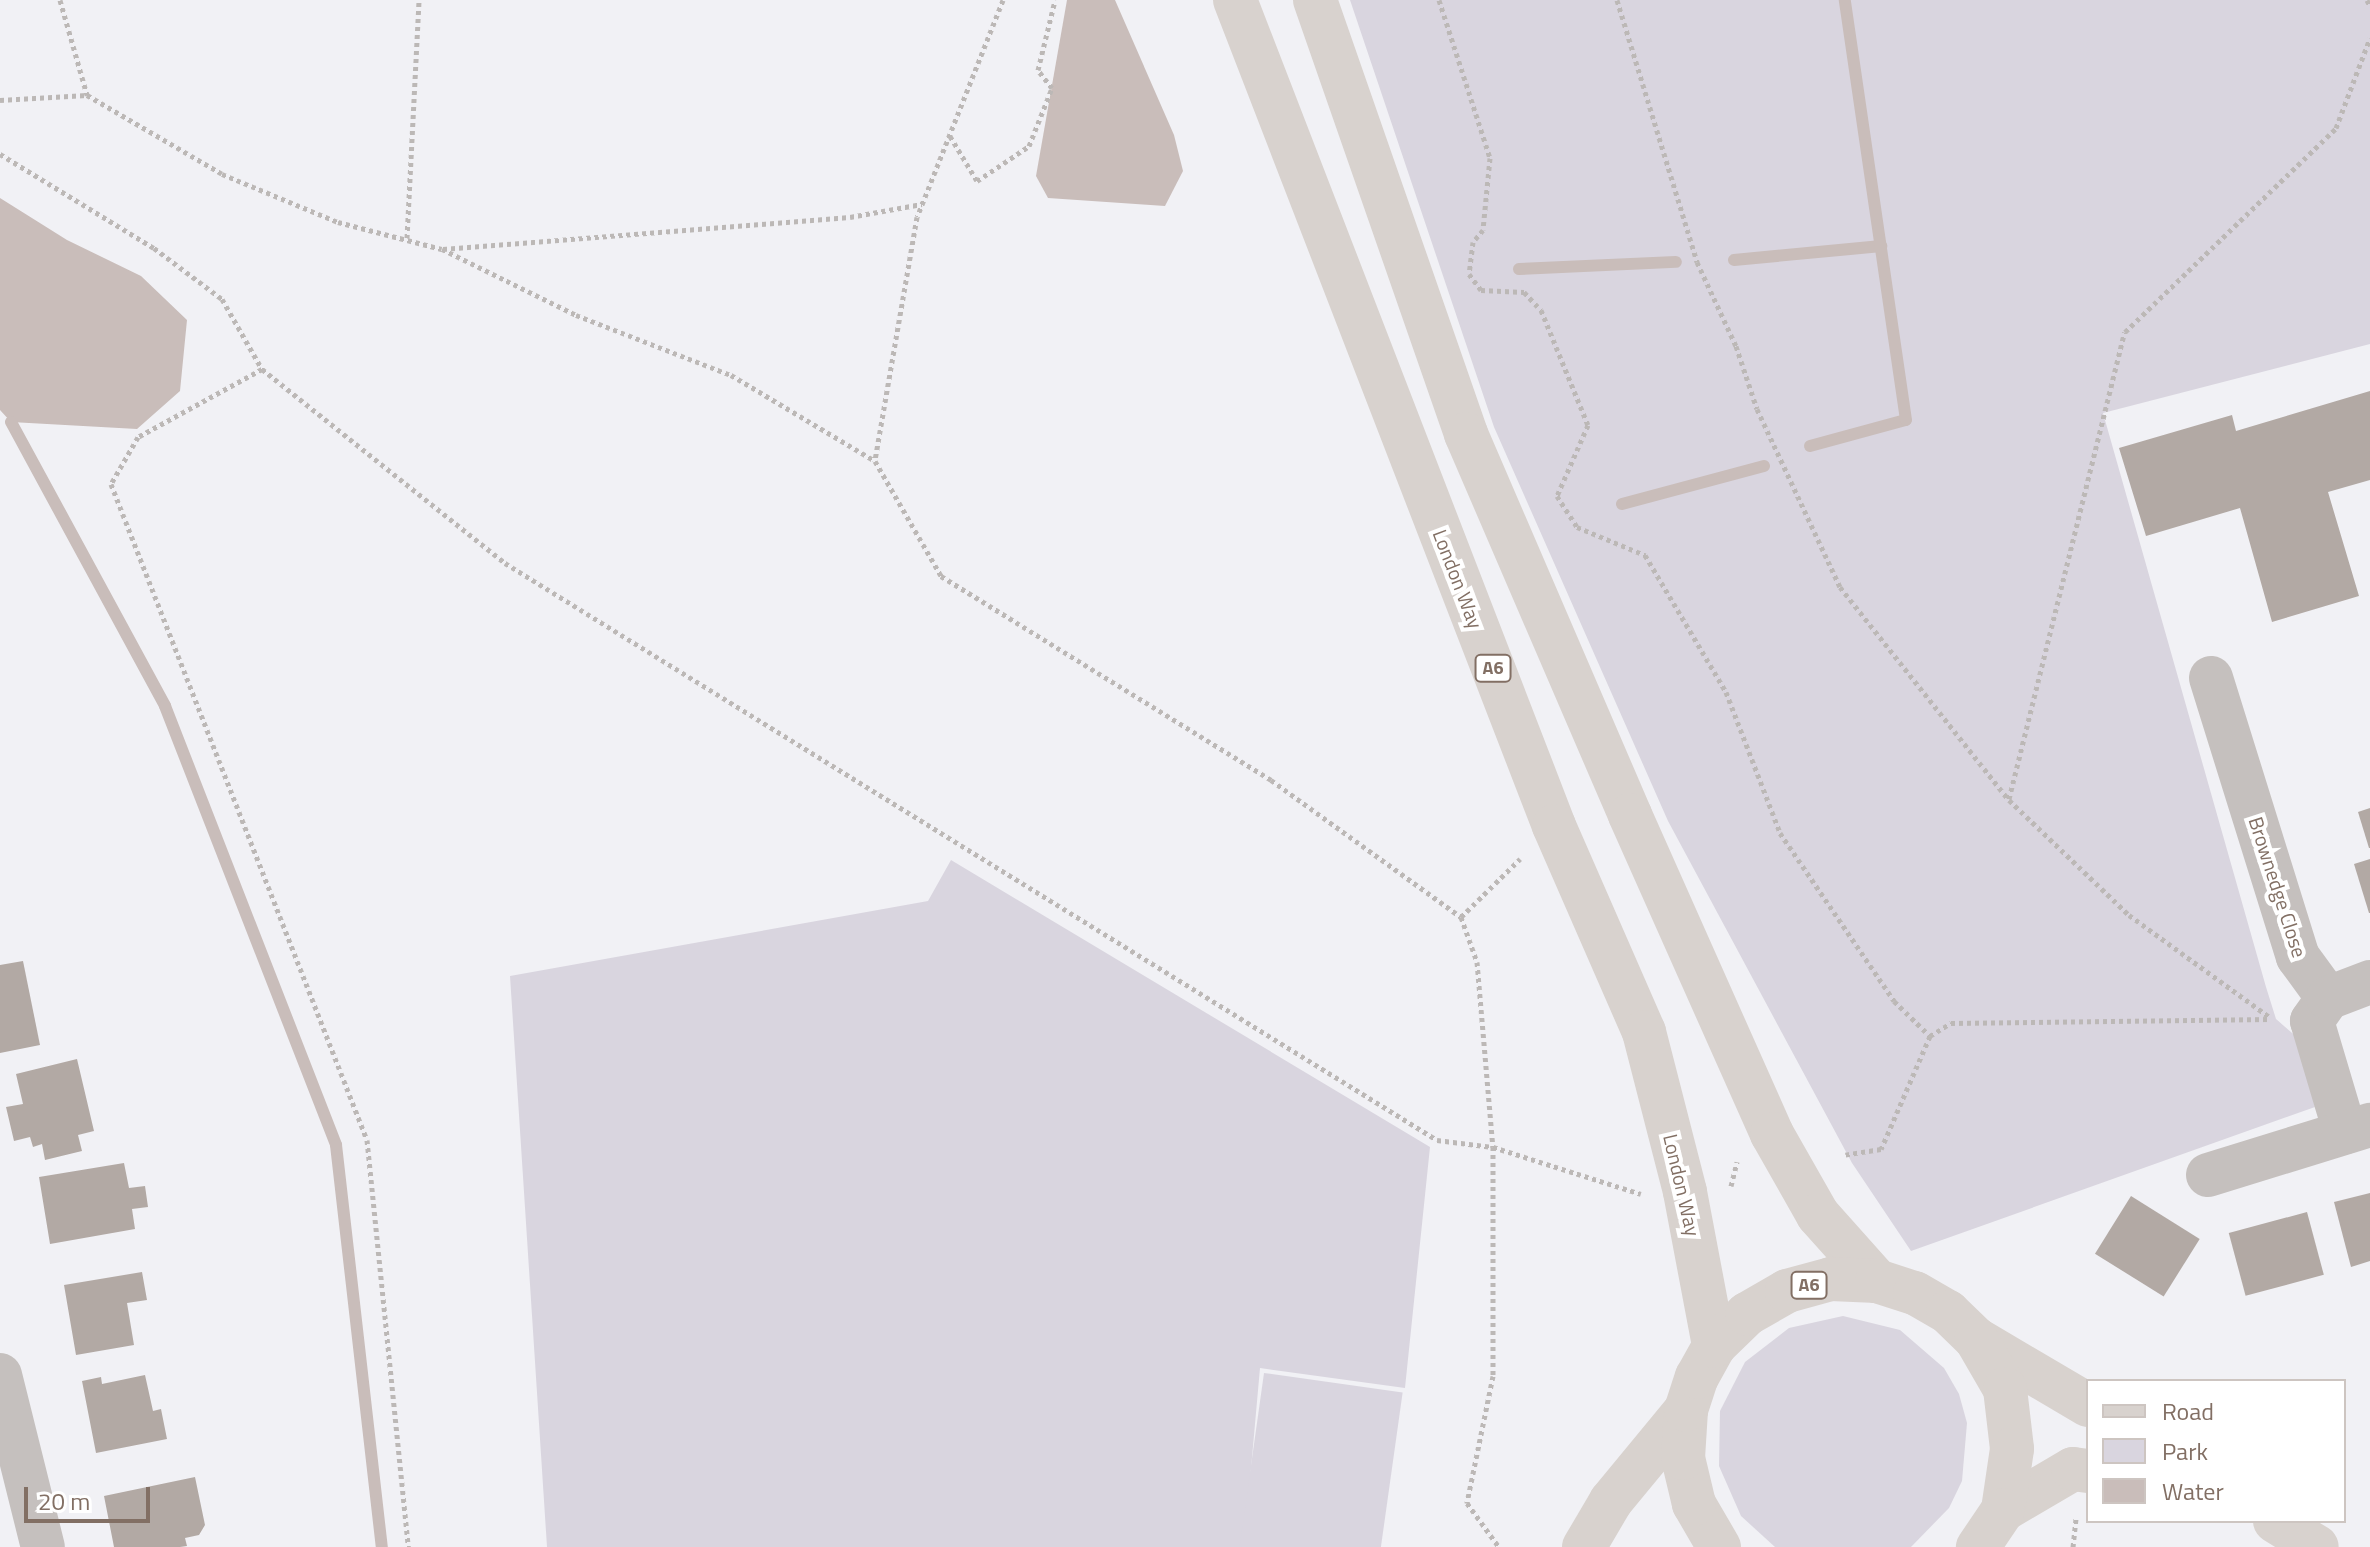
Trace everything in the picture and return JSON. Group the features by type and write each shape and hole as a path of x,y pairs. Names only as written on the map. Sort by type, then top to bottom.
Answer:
{"main road":[{"name":"London Way","path":"1235,0 1554,826 1644,1032 1685,1192 1714,1346"},
{"name":"A6","path":"1315,0 1466,434 1637,830 1772,1134 1818,1215 1877,1281"},
{"name":"A6","path":"1719,1547 1694,1504 1683,1458 1686,1410 1714,1346 1747,1314 1787,1291 1831,1279 1877,1281 1915,1293 1948,1312 1976,1339 2005,1389 2012,1449 2003,1510 1978,1547"},
{"path":"1976,1339 2086,1404"},
{"path":"1584,1547 1611,1501 1686,1410"},
{"path":"2003,1510 2073,1469 2083,1485"},
{"path":"2278,1523 2317,1547"}],"street":[{"name":"Brownedge Close","path":"2208,1175 2357,1129 2304,1012 2298,957 2211,678"},
{"path":"2304,1012 2370,982"},
{"path":"0,1375 43,1547"}],"path":[{"path":"60,0 87,95"},
{"path":"407,238 419,0"},
{"path":"875,461 922,204 1003,0"},
{"path":"950,135 977,181 1029,146 1052,88 1038,70 1055,0"},
{"path":"1439,0 1490,158 1483,230 1473,242 1469,274 1481,290 1524,292 1541,310 1588,425 1557,496 1577,527 1645,555 1726,692 1780,833 1894,1001 1930,1036"},
{"path":"1617,0 1697,262 1736,346 1757,409 1840,587 2009,800 2129,915 2304,1012"},
{"path":"2367,0 2370,6"},
{"path":"2009,800 2125,332 2336,128 2370,38"},
{"path":"0,100 87,95 222,174 338,222 442,249 576,315 731,375 875,461 941,576 1271,780 1461,917 1477,962 1493,1147 1493,1376 1467,1503 1499,1547"},
{"path":"0,154 154,248 222,299 262,369 505,563 1437,1140 1493,1147 1653,1198"},
{"path":"442,249 850,217 922,204"},
{"path":"262,369 138,437 111,484 367,1140 408,1547"},
{"path":"1461,917 1554,826"},
{"path":"1845,1155 1881,1149 1930,1036 1951,1023 2304,1012"},
{"path":"2073,1547 2083,1485"}],"green space":[{"path":"1350,0 2370,0 2370,344 2103,413 2266,987 2276,1019 2299,1039 2315,1107 1911,1251 1852,1163 1668,821 1494,427"},
{"path":"951,860 1430,1147 1405,1388 1260,1368 1244,1547 547,1547 510,976 928,901"},
{"path":"1843,1316 1900,1330 1944,1368 1959,1394 1967,1423 1962,1481 1949,1508 1911,1547 1775,1547 1741,1516 1719,1466 1720,1411 1745,1362 1789,1328"},
{"path":"1264,1373 1403,1392 1381,1547 1240,1546"}],"water":[{"path":"1067,0 1115,0 1174,135 1183,171 1165,206 1048,198 1036,176"},
{"path":"0,198 67,240 141,276 187,320 180,391 137,429 11,422 0,410"}],"building":[{"path":"2370,391 2370,480 2328,492 2359,596 2272,622 2240,508 2146,536 2119,448 2232,415 2236,431"},
{"path":"2370,808 2370,848 2369,848 2358,812"},
{"path":"2370,859 2370,913 2369,913 2354,864"},
{"path":"23,961 40,1045 0,1053 0,965"},
{"path":"77,1059 94,1131 78,1135 82,1151 45,1160 42,1144 33,1147 30,1137 14,1141 6,1107 23,1104 16,1074"},
{"path":"124,1163 129,1188 145,1186 148,1207 132,1209 135,1229 50,1244 39,1177"},
{"path":"2370,1193 2370,1261 2351,1267 2334,1202"},
{"path":"2131,1196 2200,1239 2164,1297 2095,1254"},
{"path":"2307,1212 2324,1275 2246,1296 2229,1233"},
{"path":"142,1272 147,1300 127,1303 134,1345 76,1355 64,1285"},
{"path":"145,1375 153,1411 161,1409 167,1439 96,1453 82,1381 101,1377 102,1384"},
{"path":"195,1477 205,1525 199,1535 185,1538 187,1546 114,1547 104,1496"}],"waterway":[{"path":"1810,446 1906,420 1845,0"},
{"path":"1734,260 1881,246"},
{"path":"1519,269 1676,262"},
{"path":"11,422 165,706 336,1145 382,1547"},
{"path":"1622,504 1764,466"}]}
